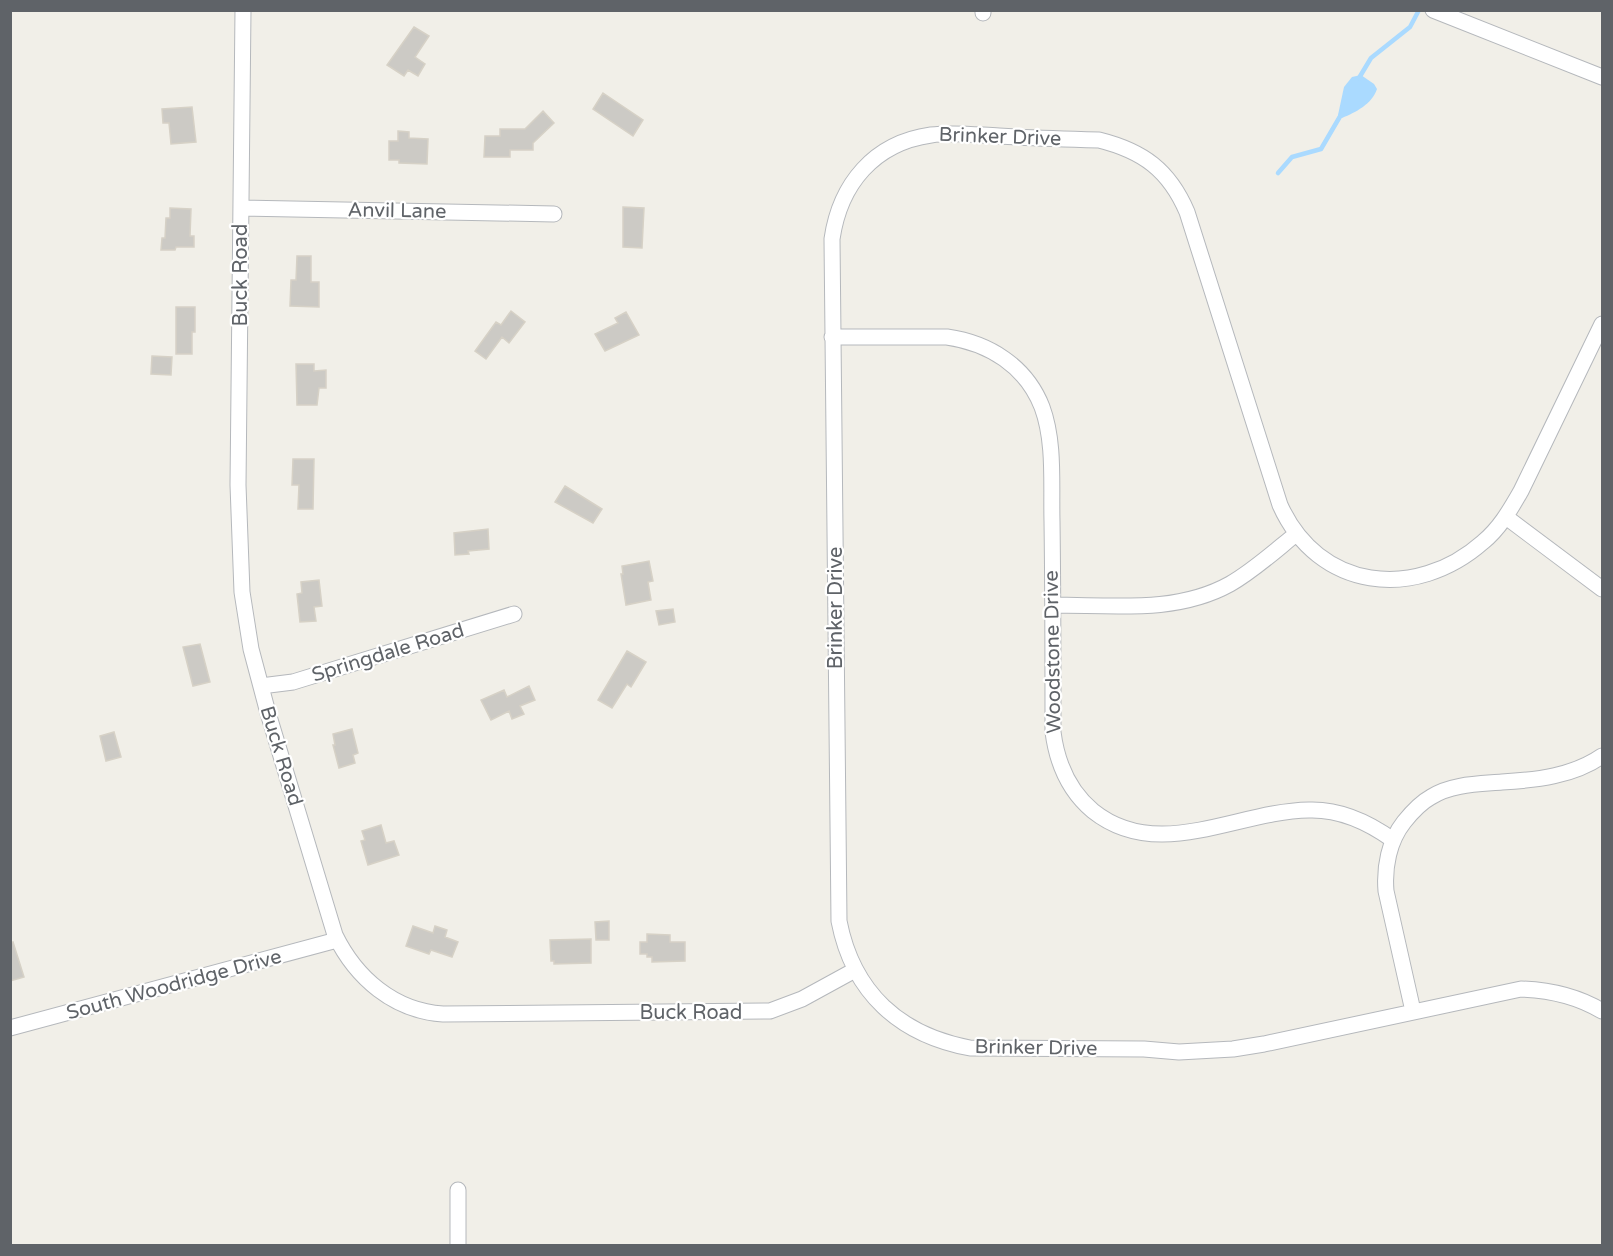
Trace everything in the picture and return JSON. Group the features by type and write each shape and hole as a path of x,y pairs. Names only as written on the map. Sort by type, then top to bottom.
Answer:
{"street":[{"name":"Buck Road","path":"243,10 238,530 242,592 251,649 261,686 337,940 356,969 377,990 405,1006 435,1014 770,1011 802,999 855,970"},
{"path":"1433,10 1602,77"},
{"name":"Brinker Drive","path":"1602,324 1506,518 1482,543 1465,556 1426,573 1395,578 1363,578 1340,570 1306,546 1296,534 1280,505 1182,201 1170,182 1154,165 1135,152 1100,140 933,135 917,137 875,158 858,174 845,194 834,223 832,239 839,921 855,970 879,1004 912,1029 950,1044 970,1048 1201,1052 1264,1044 1521,989 1558,992 1602,1011"},
{"name":"Anvil Lane","path":"241,208 554,214"},
{"name":"Woodstone Drive","path":"832,337 963,339 991,350 1011,363 1035,393 1042,407 1049,433 1054,747 1068,782 1099,816 1134,832 1157,835 1176,834 1292,811 1328,811 1363,821 1393,840"},
{"path":"1506,518 1602,589"},
{"path":"1053,605 1169,605 1191,601 1231,584 1296,534"},
{"name":"Springdale Road","path":"261,686 293,682 514,614"},
{"path":"1413,1011 1386,891 1385,877 1393,840 1401,826 1413,810 1434,795 1457,787 1481,783 1559,775 1580,769 1602,756"},
{"name":"South Woodridge Drive","path":"10,1028 337,940"},
{"path":"458,1191 458,1245"}],"water":[{"path":"1361,75 1374,84 1377,89 1375,94 1358,110 1342,118 1338,115 1344,87 1352,77"}],"building":[{"path":"414,27 429,36 415,57 425,64 418,76 408,70 404,76 387,65"},
{"path":"603,93 643,120 633,136 593,109"},
{"path":"192,107 196,142 171,144 169,123 163,123 162,109"},
{"path":"543,111 554,123 533,143 533,150 510,150 510,157 484,157 485,136 500,136 500,129 525,129"},
{"path":"398,131 409,132 409,138 428,139 427,164 399,163 399,160 389,160 389,141 398,141"},
{"path":"623,207 644,208 642,248 623,247"},
{"path":"170,208 191,209 190,236 194,236 194,247 161,250 162,238 165,238 166,218 170,218"},
{"path":"297,256 311,256 311,282 319,282 319,307 290,306 291,280 296,280"},
{"path":"176,307 195,307 192,354 176,354"},
{"path":"511,311 525,322 509,343 502,337 486,359 475,351 496,322 501,325"},
{"path":"626,312 639,335 605,351 595,334 618,323 615,318"},
{"path":"152,356 172,357 171,375 151,374"},
{"path":"296,364 314,364 314,371 326,370 326,388 319,388 317,405 297,405"},
{"path":"293,459 314,459 313,509 298,509 299,485 292,485"},
{"path":"565,486 602,509 593,523 555,502"},
{"path":"488,529 489,549 455,555 454,533"},
{"path":"649,561 653,581 648,582 651,600 626,605 621,574 623,574 622,566"},
{"path":"319,580 322,606 314,607 316,621 300,622 297,594 302,593 301,582"},
{"path":"673,609 675,622 659,625 656,611"},
{"path":"200,644 210,682 193,686 183,647"},
{"path":"627,651 646,662 631,687 627,684 612,708 598,700"},
{"path":"529,686 535,700 520,706 524,714 512,719 509,711 491,720 481,700 504,690 507,697"},
{"path":"352,729 358,753 353,755 355,763 339,768 333,745 335,745 333,734"},
{"path":"114,732 121,757 106,761 100,736"},
{"path":"381,825 386,843 394,841 399,855 368,865 361,841 365,840 362,831"},
{"path":"609,921 609,940 596,940 595,922"},
{"path":"413,926 433,933 435,926 447,930 445,937 458,942 452,957 431,950 429,954 406,946"},
{"path":"647,934 670,935 670,942 685,942 685,961 652,962 652,957 640,954 640,942 647,942"},
{"path":"591,939 591,963 554,964 554,961 551,961 550,940"},
{"path":"13,942 24,977 10,981 10,943"}],"waterway":[{"path":"1359,78 1371,58 1410,27 1419,10"},
{"path":"1278,173 1292,157 1321,149 1342,113"}]}
